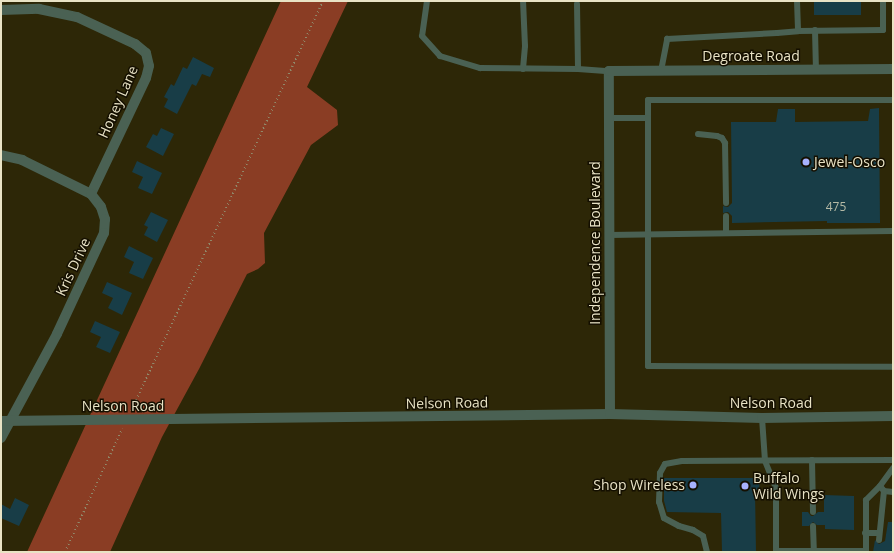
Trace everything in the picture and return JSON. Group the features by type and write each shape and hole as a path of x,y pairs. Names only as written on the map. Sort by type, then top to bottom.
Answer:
{"street":[{"name":"Honey Lane","path":"1,10 39,9 77,17 136,44 146,53 149,66 146,78 91,194"},
{"name":"Degroate Road","path":"609,71 893,69"},
{"name":"Independence Boulevard","path":"609,71 610,414"},
{"name":"Kris Drive","path":"1,155 22,160 91,194 101,207 105,219 104,233 57,334 5,421 1,438"},
{"name":"Nelson Road","path":"5,421 610,414 762,418 893,416"}],"lane":[{"path":"427,1 422,36 440,56 480,68 578,69 609,71"},
{"path":"523,1 525,46 523,69"},
{"path":"797,1 798,30"},
{"path":"661,71 667,39 777,34 798,30 883,30 883,1"},
{"path":"577,4 578,69"},
{"path":"815,30 816,70"},
{"path":"893,100 648,100 647,234 648,366 893,367"},
{"path":"609,118 648,118"},
{"path":"698,134 717,136 722,138 725,143 726,203"},
{"path":"726,216 726,233"},
{"path":"610,235 893,231"},
{"path":"762,418 765,461 776,488 776,551 866,551 866,500 882,488 893,468"},
{"path":"812,460 813,512"},
{"path":"707,552 703,536 693,530 679,526 664,518 659,502 660,473 665,464 682,461 893,460"},
{"path":"882,488 893,492"},
{"path":"879,540 882,488"},
{"path":"813,526 814,551"},
{"path":"865,533 879,533"}],"path":[{"path":"133,406 323,1"},
{"path":"65,552 123,428"}],"shaded area":[{"path":"281,1 348,1 307,87 337,110 338,125 311,145 264,233 265,263 258,269 247,274 199,369 162,437 110,552 27,552"}],"building":[{"path":"814,1 861,1 861,15 814,15"},
{"path":"193,57 214,68 210,77 202,74 196,86 192,84 177,114 164,107 168,99 164,97 171,84 174,86 183,67 187,69"},
{"name":"Jewel-Osco","path":"879,108 880,223 827,223 827,221 732,223 732,216 728,212 723,213 723,206 728,207 732,203 731,122 776,122 778,109 795,109 795,122 868,121 870,109"},
{"path":"161,128 174,134 163,156 146,147 153,134 157,136"},
{"path":"137,161 162,173 152,194 138,188 143,177 132,172"},
{"path":"151,212 168,220 157,242 144,235 148,227 144,225"},
{"path":"129,246 153,258 143,279 129,273 134,262 124,257"},
{"path":"107,282 132,293 122,315 108,308 113,298 102,293"},
{"path":"95,321 120,332 110,353 96,347 101,337 90,332"},
{"path":"664,478 760,478 759,490 755,490 756,552 722,552 721,513 667,512 664,501"},
{"path":"824,495 854,496 854,530 825,529 825,525 817,525 813,522 809,526 802,526 802,512 808,512 811,516 813,516 818,512 824,512"},
{"path":"15,498 29,505 19,526 1,518 1,504 10,509"},
{"path":"888,522 893,522 893,552 873,552 875,540 879,544 885,541"}],"place":[{"name":"Jewel-Osco","path":"806,162"},
{"name":"Shop Wireless","path":"693,485"},
{"name":"Buffalo Wild Wings","path":"745,486"}]}
